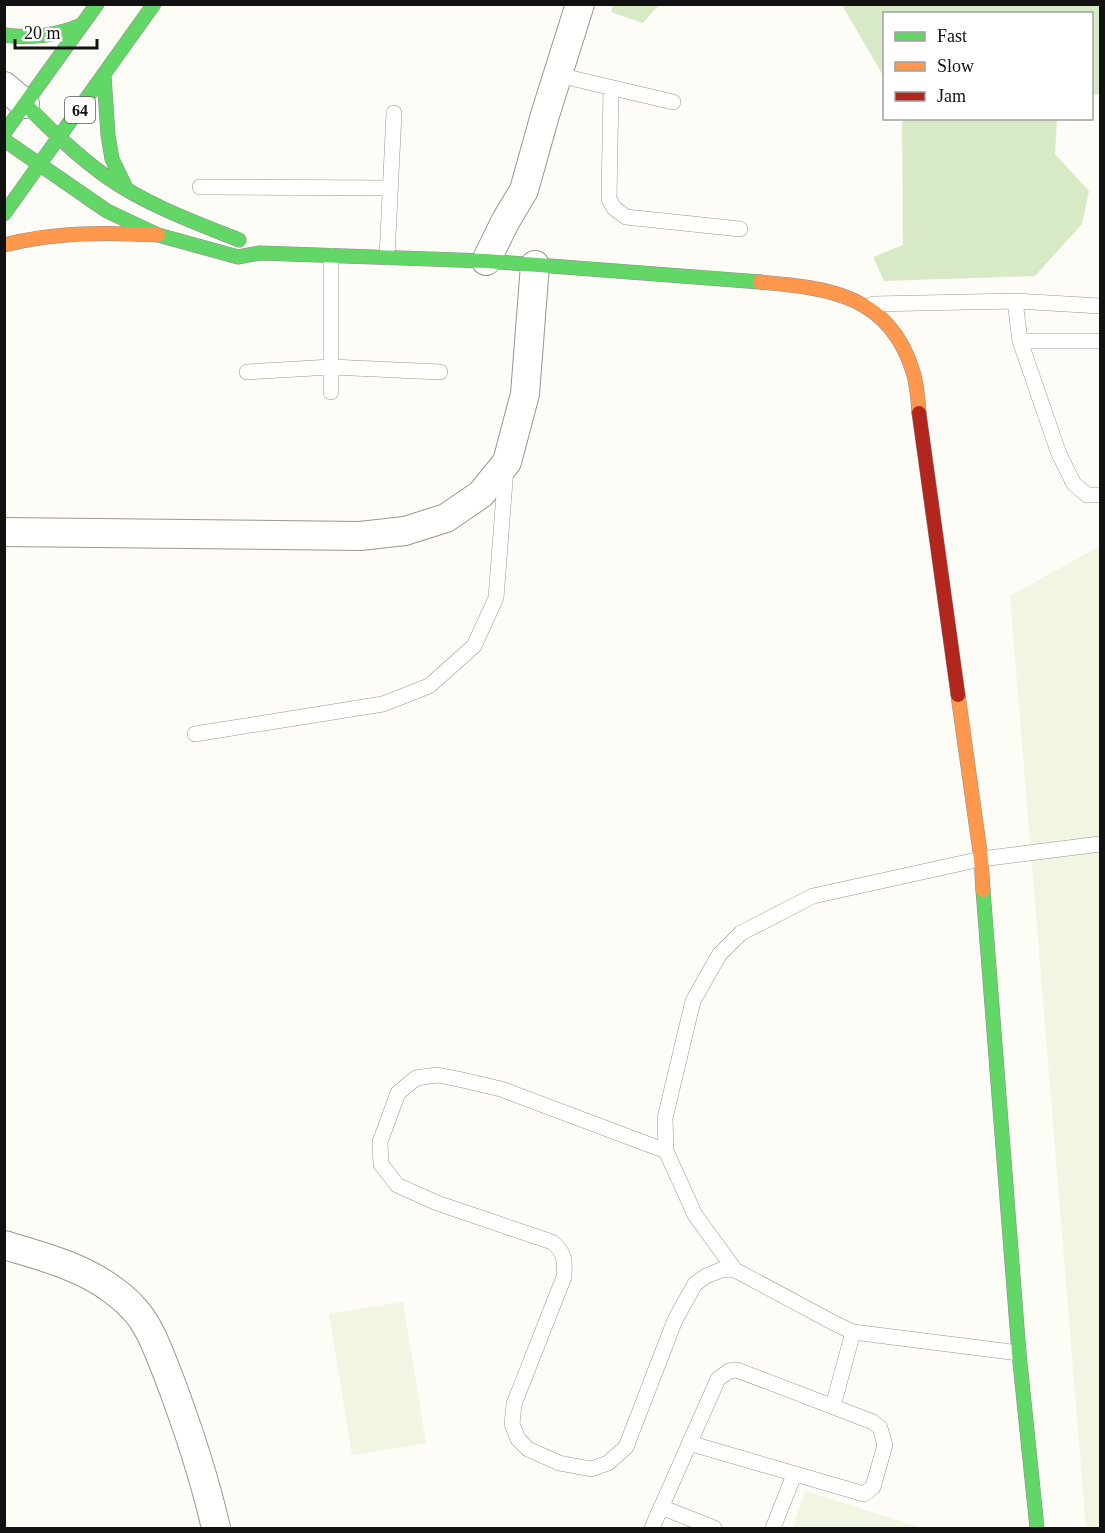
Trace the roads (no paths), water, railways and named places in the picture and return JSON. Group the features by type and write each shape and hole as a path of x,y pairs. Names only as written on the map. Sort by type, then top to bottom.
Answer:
{"street":[{"path":"4,133 15,95 82,25 97,4"},
{"name":"64","path":"4,214 154,4"},
{"path":"486,261 524,190 580,4"},
{"path":"4,35 40,38 60,34 82,25"},
{"path":"104,76 107,126 112,159 127,190"},
{"path":"15,95 59,139 94,169 127,190 238,240 260,253"},
{"path":"4,140 107,211 158,235 238,257 260,253 486,261 805,286 837,292 867,304 887,320 899,337 914,373 981,859 1018,1353 1037,1528"},
{"path":"4,245 43,236 90,232 158,235"},
{"path":"4,532 360,536 405,531 446,518 481,494 507,462 525,394 535,265"},
{"path":"4,1245 39,1255 83,1273 113,1290 135,1310 152,1337 184,1418 207,1490 216,1528"}],"lane":[{"path":"558,75 673,102"},
{"path":"611,88 609,199 614,208 626,216 639,219 740,229"},
{"path":"387,258 394,113"},
{"path":"200,187 390,188"},
{"path":"331,256 331,392"},
{"path":"867,304 1015,301 1101,306"},
{"path":"1015,301 1020,341 1059,454 1074,484 1087,495 1101,495"},
{"path":"1020,341 1101,341"},
{"path":"247,372 331,367 440,372"},
{"path":"195,734 383,704 429,686 474,646 496,598 507,462"},
{"path":"1018,1353 853,1332 735,1270 695,1215 666,1151 665,1118 693,1001 720,955 741,933 813,896 981,859 1101,844"},
{"path":"666,1151 501,1089 437,1075 416,1078 398,1093 380,1142 381,1164 397,1185 437,1203 552,1242 560,1249 565,1260 564,1276 514,1404 512,1424 518,1439 528,1449 559,1463 591,1469 608,1463 626,1447 675,1320 695,1284 706,1276 721,1270 735,1270"},
{"path":"833,1406 853,1332"},
{"path":"652,1528 689,1443 718,1378 729,1371 737,1370 873,1422 880,1428 885,1445 873,1487 864,1494 689,1443"},
{"path":"773,1528 795,1475"},
{"path":"661,1507 714,1528"}]}
